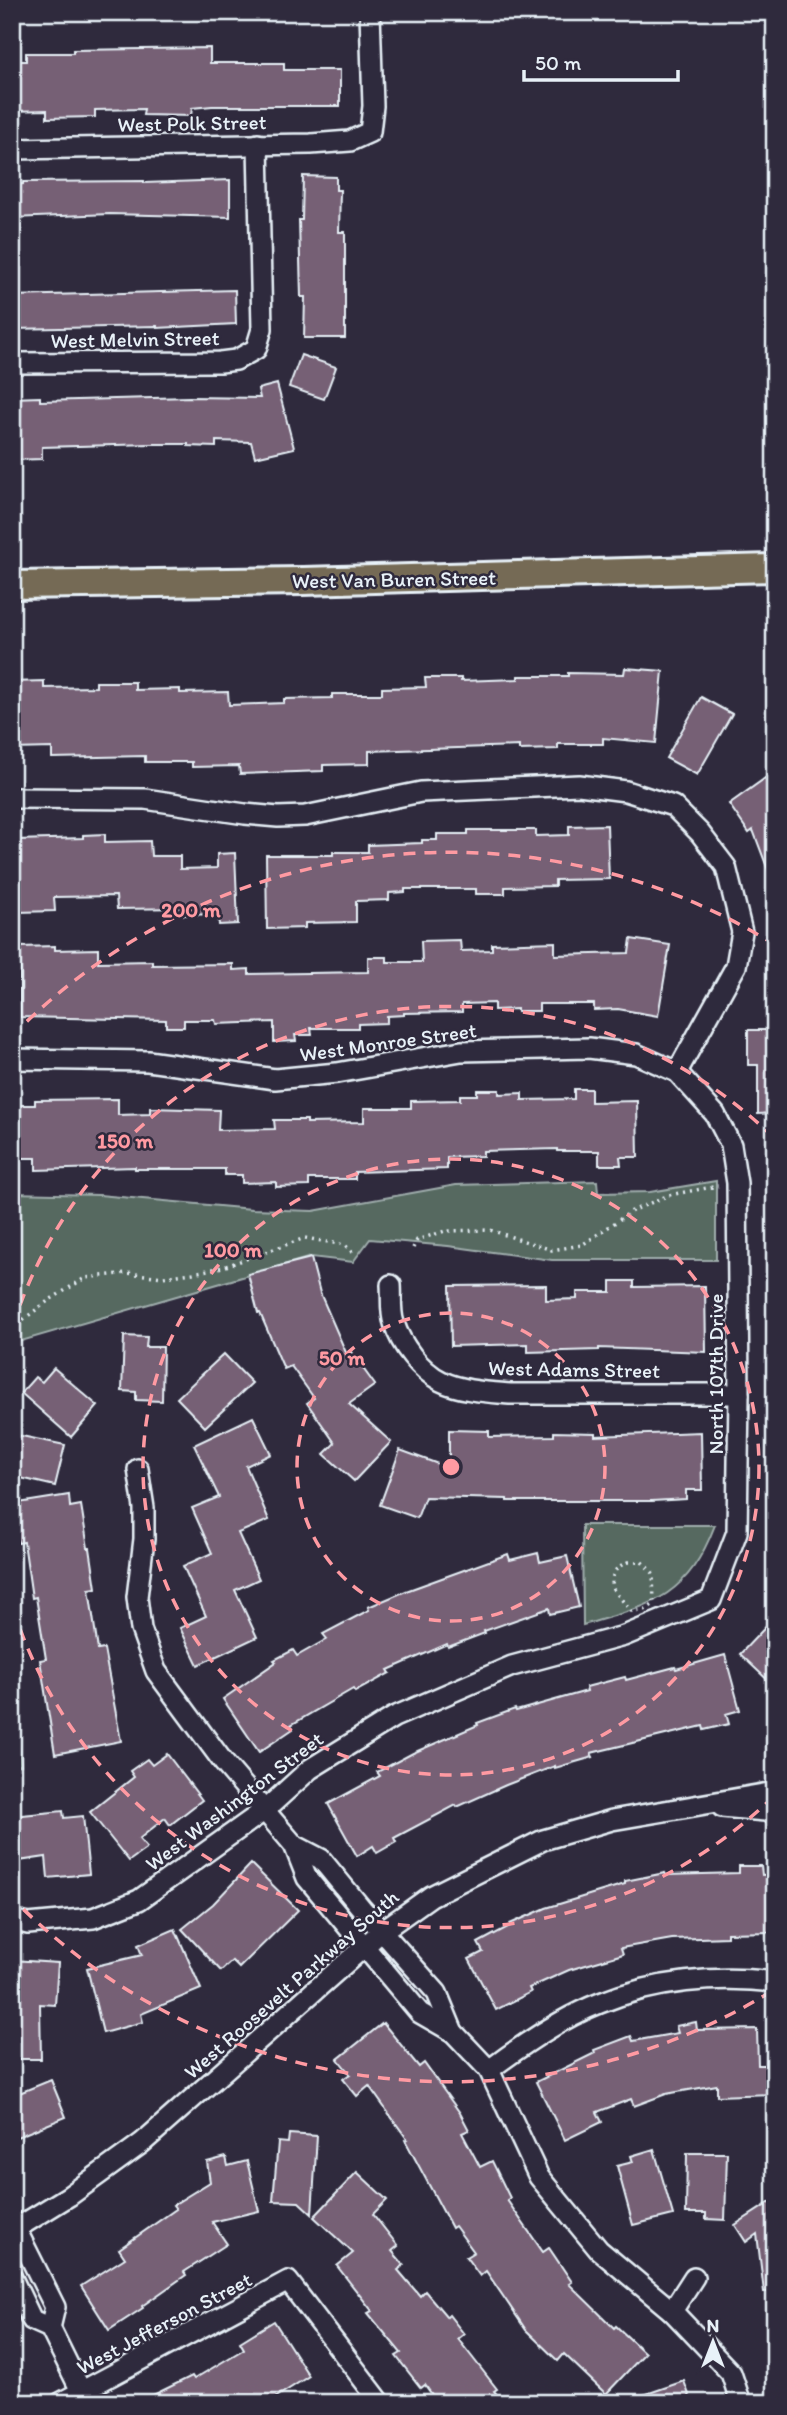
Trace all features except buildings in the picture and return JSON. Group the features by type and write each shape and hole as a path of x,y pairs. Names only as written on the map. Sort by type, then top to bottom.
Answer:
{"main road":[{"name":"West Van Buren Street","path":"12,585 303,581 775,569"}],"street":[{"name":"West Polk Street","path":"12,149 350,141 370,132 373,106 370,12"},
{"name":"West Melvin Street","path":"12,363 220,362 236,360 256,349 262,330 258,144"},
{"path":"12,798 145,799 278,817 305,816 421,792 579,785 626,791 673,806 700,833 726,867 742,932 736,966 677,1072"},
{"name":"West Monroe Street","path":"12,1059 148,1061 275,1079 337,1073 461,1051 589,1048 636,1054 677,1072 715,1114 731,1145"},
{"name":"North 107th Drive","path":"712,1600 737,1532 737,1183 731,1145"},
{"name":"West Adams Street","path":"391,1285 393,1321 403,1343 418,1364 441,1381 472,1390 510,1394 739,1394"},
{"path":"138,1469 144,1508 144,1539 137,1597 141,1629 156,1671 224,1763 294,1845 307,1878 420,2013 453,2032 489,2070 539,2177 599,2250 672,2311 731,2373 741,2403"},
{"name":"West Washington Street","path":"12,1920 29,1924 93,1918 139,1900 265,1810 310,1769 394,1717 512,1666 624,1636 712,1600"},
{"name":"West Roosevelt Parkway South","path":"14,2227 69,2196 142,2143 382,1931 432,1896 543,1840 612,1821 775,1792"},
{"name":"West Roosevelt Parkway South","path":"708,1805 775,1812"},
{"path":"294,1845 321,1859 438,1993 453,2032"},
{"path":"489,2070 527,2042 598,2003 648,1987 739,1977 775,1982"},
{"path":"14,2227 55,2307 50,2328 82,2393"},
{"path":"672,2311 694,2277"},
{"path":"12,2278 32,2320 50,2328"},
{"name":"West Jefferson Street","path":"60,2403 288,2281 381,2403"}],"path":[{"path":"414,1248 417,1240 446,1231 479,1230 490,1230 552,1250 582,1245 632,1211 669,1195 718,1186"},
{"path":"12,1328 85,1278 127,1273 163,1277 193,1273 223,1267 305,1238 345,1245 356,1256"},
{"path":"631,1611 612,1589 613,1573 622,1564 636,1561 647,1565 655,1579 653,1597"}],"green space":[{"path":"597,1181 598,1193 650,1192 716,1181 716,1260 552,1260 370,1239 353,1262 311,1257 14,1343 12,1346 12,1193 99,1195 252,1209 313,1211 456,1185"},
{"path":"582,1525 715,1525 692,1569 665,1595 629,1611 583,1625"},
{"path":"12,1678 21,1765 12,1766"}]}
